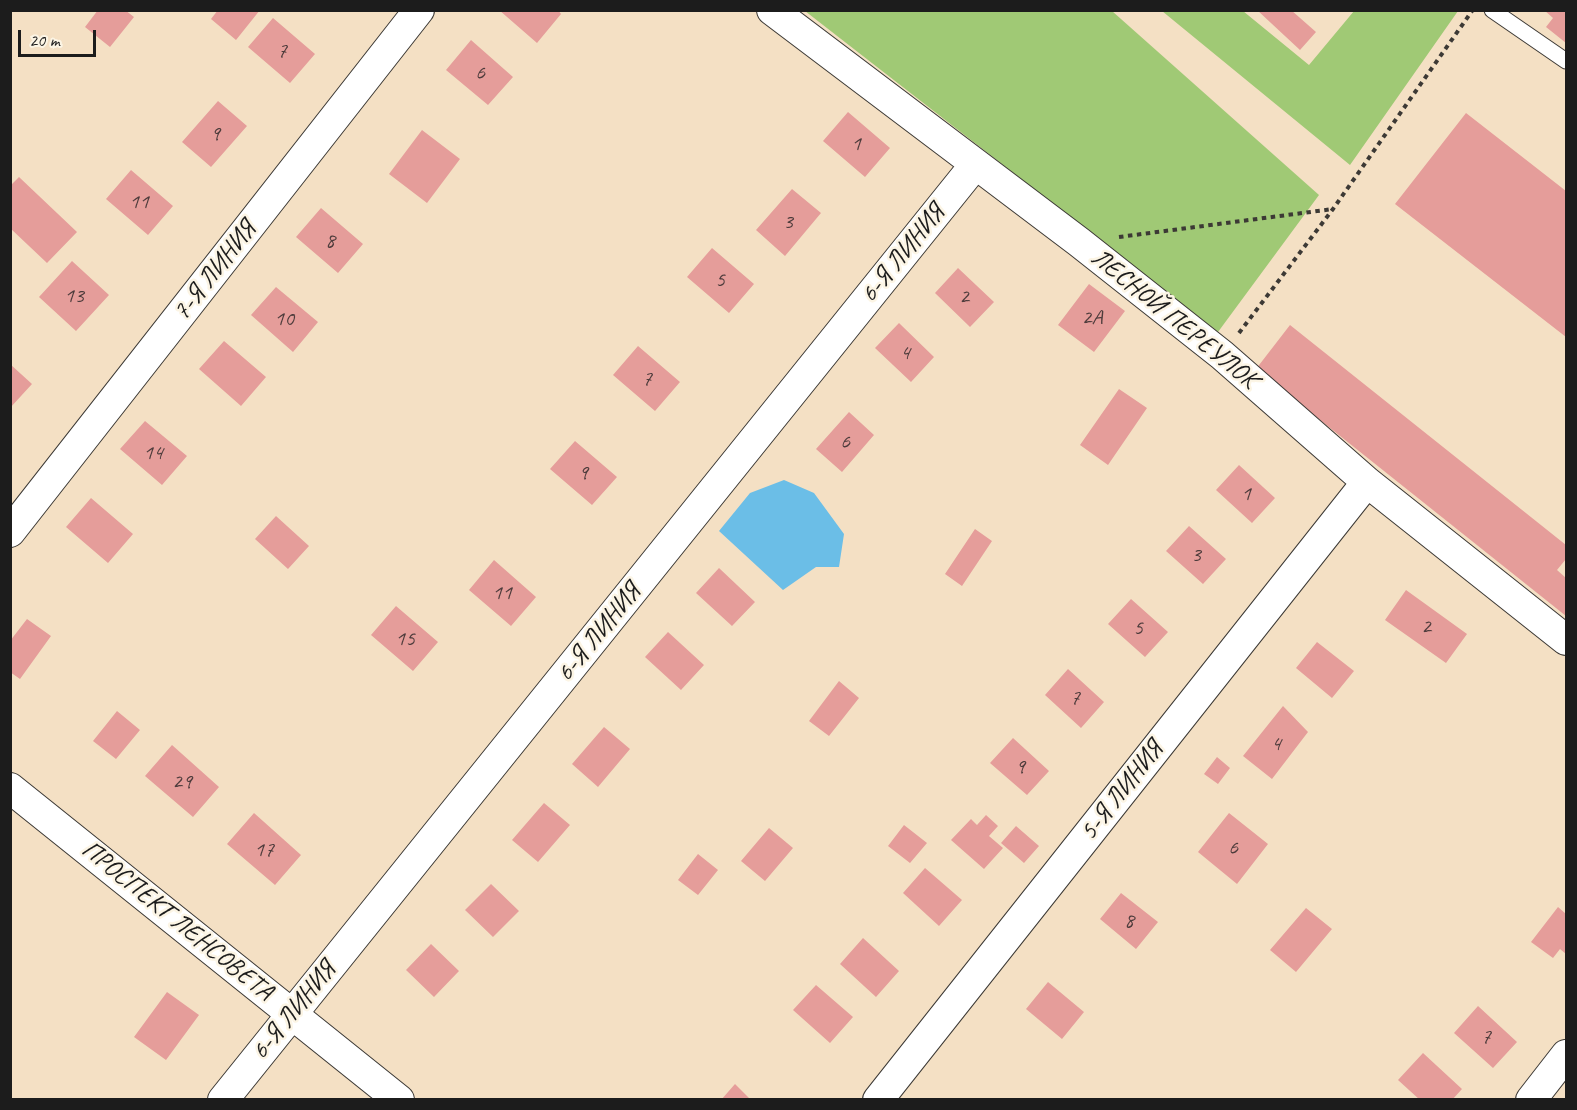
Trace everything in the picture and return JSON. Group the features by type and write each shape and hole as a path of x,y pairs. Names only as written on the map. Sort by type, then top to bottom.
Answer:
{"street":[{"name":"7-Я ЛИНИЯ","path":"10,532 419,10"},
{"name":"ЛЕСНОЙ ПЕРЕУЛОК","path":"772,10 975,166 1079,242 1222,355 1366,482 1566,640"},
{"name":"6-Я ЛИНИЯ","path":"223,1100 975,166"},
{"name":"5-Я ЛИНИЯ","path":"878,1100 1366,482"},
{"name":"ПРОСПЕКТ ЛЕНСОВЕТА","path":"10,788 399,1100"},
{"path":"1531,1100 1566,1055"}],"lane":[{"path":"1492,10 1566,61"}],"path":[{"path":"1222,355 1333,209 1473,10"},
{"path":"1079,242 1333,209"}],"green space":[{"path":"805,11 1112,11 1319,195 1218,332"},
{"path":"1162,11 1243,11 1309,65 1354,11 1458,11 1350,165"}],"water":[{"path":"784,480 814,493 844,534 839,567 816,567 783,590 719,531 750,493"}],"building":[{"path":"98,10 125,10 134,17 110,47 85,27"},
{"path":"218,10 260,10 236,40 211,19"},
{"path":"499,10 558,10 561,14 537,43"},
{"path":"1257,10 1291,10 1316,32 1300,50"},
{"path":"1544,10 1566,10 1566,43 1546,27 1553,18"},
{"path":"273,18 315,54 290,83 248,47"},
{"path":"471,40 513,77 488,105 446,70"},
{"path":"218,101 247,126 211,167 182,142"},
{"path":"848,112 890,148 865,177 823,141"},
{"path":"1466,113 1566,191 1566,337 1395,204"},
{"path":"422,130 460,159 427,203 389,174"},
{"path":"131,170 173,206 148,235 106,199"},
{"path":"19,177 77,232 47,263 10,228 10,186"},
{"path":"792,189 821,213 785,256 756,230"},
{"path":"321,208 363,244 338,273 296,237"},
{"path":"712,248 754,284 729,313 687,277"},
{"path":"72,261 109,295 76,331 39,297"},
{"path":"958,268 994,302 970,327 935,293"},
{"path":"1089,284 1125,311 1094,352 1058,325"},
{"path":"276,287 318,322 293,352 251,315"},
{"path":"899,323 934,357 911,382 875,348"},
{"path":"1290,325 1566,545 1566,559 1557,570 1566,578 1566,616 1256,369"},
{"path":"224,341 266,377 241,406 199,369"},
{"path":"638,346 680,382 655,411 613,375"},
{"path":"10,364 32,384 10,408"},
{"path":"1119,389 1147,408 1108,465 1080,445"},
{"path":"849,412 874,435 842,472 816,449"},
{"path":"145,421 187,456 162,485 120,449"},
{"path":"575,441 617,477 592,505 550,469"},
{"path":"1239,465 1275,498 1252,523 1216,490"},
{"path":"91,498 133,534 108,563 66,527"},
{"path":"276,516 309,546 288,569 255,539"},
{"path":"1189,526 1226,559 1203,584 1166,551"},
{"path":"975,529 992,541 962,586 945,574"},
{"path":"494,560 536,597 511,626 469,590"},
{"path":"719,568 755,602 732,626 696,593"},
{"path":"1406,590 1467,634 1446,663 1385,620"},
{"path":"1131,599 1168,632 1145,657 1108,624"},
{"path":"396,606 438,642 413,671 371,635"},
{"path":"27,619 51,636 20,679 10,672 10,641"},
{"path":"668,632 704,665 681,690 645,657"},
{"path":"1317,642 1354,671 1332,698 1296,668"},
{"path":"1068,669 1104,702 1081,728 1045,695"},
{"path":"839,681 859,698 829,736 809,721"},
{"path":"1283,706 1308,732 1272,779 1243,756"},
{"path":"117,711 140,730 116,759 93,741"},
{"path":"604,727 630,749 598,787 572,764"},
{"path":"1013,738 1049,771 1027,795 990,763"},
{"path":"172,745 219,787 193,817 145,776"},
{"path":"1217,757 1230,768 1218,784 1204,774"},
{"path":"544,803 570,825 538,862 512,840"},
{"path":"254,813 301,855 275,885 227,844"},
{"path":"1229,813 1268,844 1237,884 1198,852"},
{"path":"986,815 998,826 989,836 1003,848 984,869 951,840 971,819 977,825"},
{"path":"904,825 927,843 910,863 888,846"},
{"path":"1016,826 1039,846 1024,863 1001,843"},
{"path":"769,828 793,848 765,881 741,861"},
{"path":"698,854 718,870 698,895 678,880"},
{"path":"925,868 962,900 939,926 903,893"},
{"path":"491,884 519,911 493,937 465,910"},
{"path":"1121,893 1158,922 1136,949 1100,919"},
{"path":"1558,907 1566,914 1566,954 1560,949 1553,958 1531,942"},
{"path":"1306,908 1332,929 1296,972 1270,950"},
{"path":"863,938 899,971 876,997 840,964"},
{"path":"431,944 459,971 434,997 406,970"},
{"path":"1048,982 1084,1012 1062,1039 1026,1009"},
{"path":"816,985 853,1017 830,1043 793,1010"},
{"path":"167,992 199,1015 166,1060 134,1037"},
{"path":"1478,1006 1517,1042 1493,1068 1454,1033"},
{"path":"1423,1053 1462,1089 1452,1100 1420,1100 1398,1080"},
{"path":"735,1084 751,1100 721,1100"}]}
